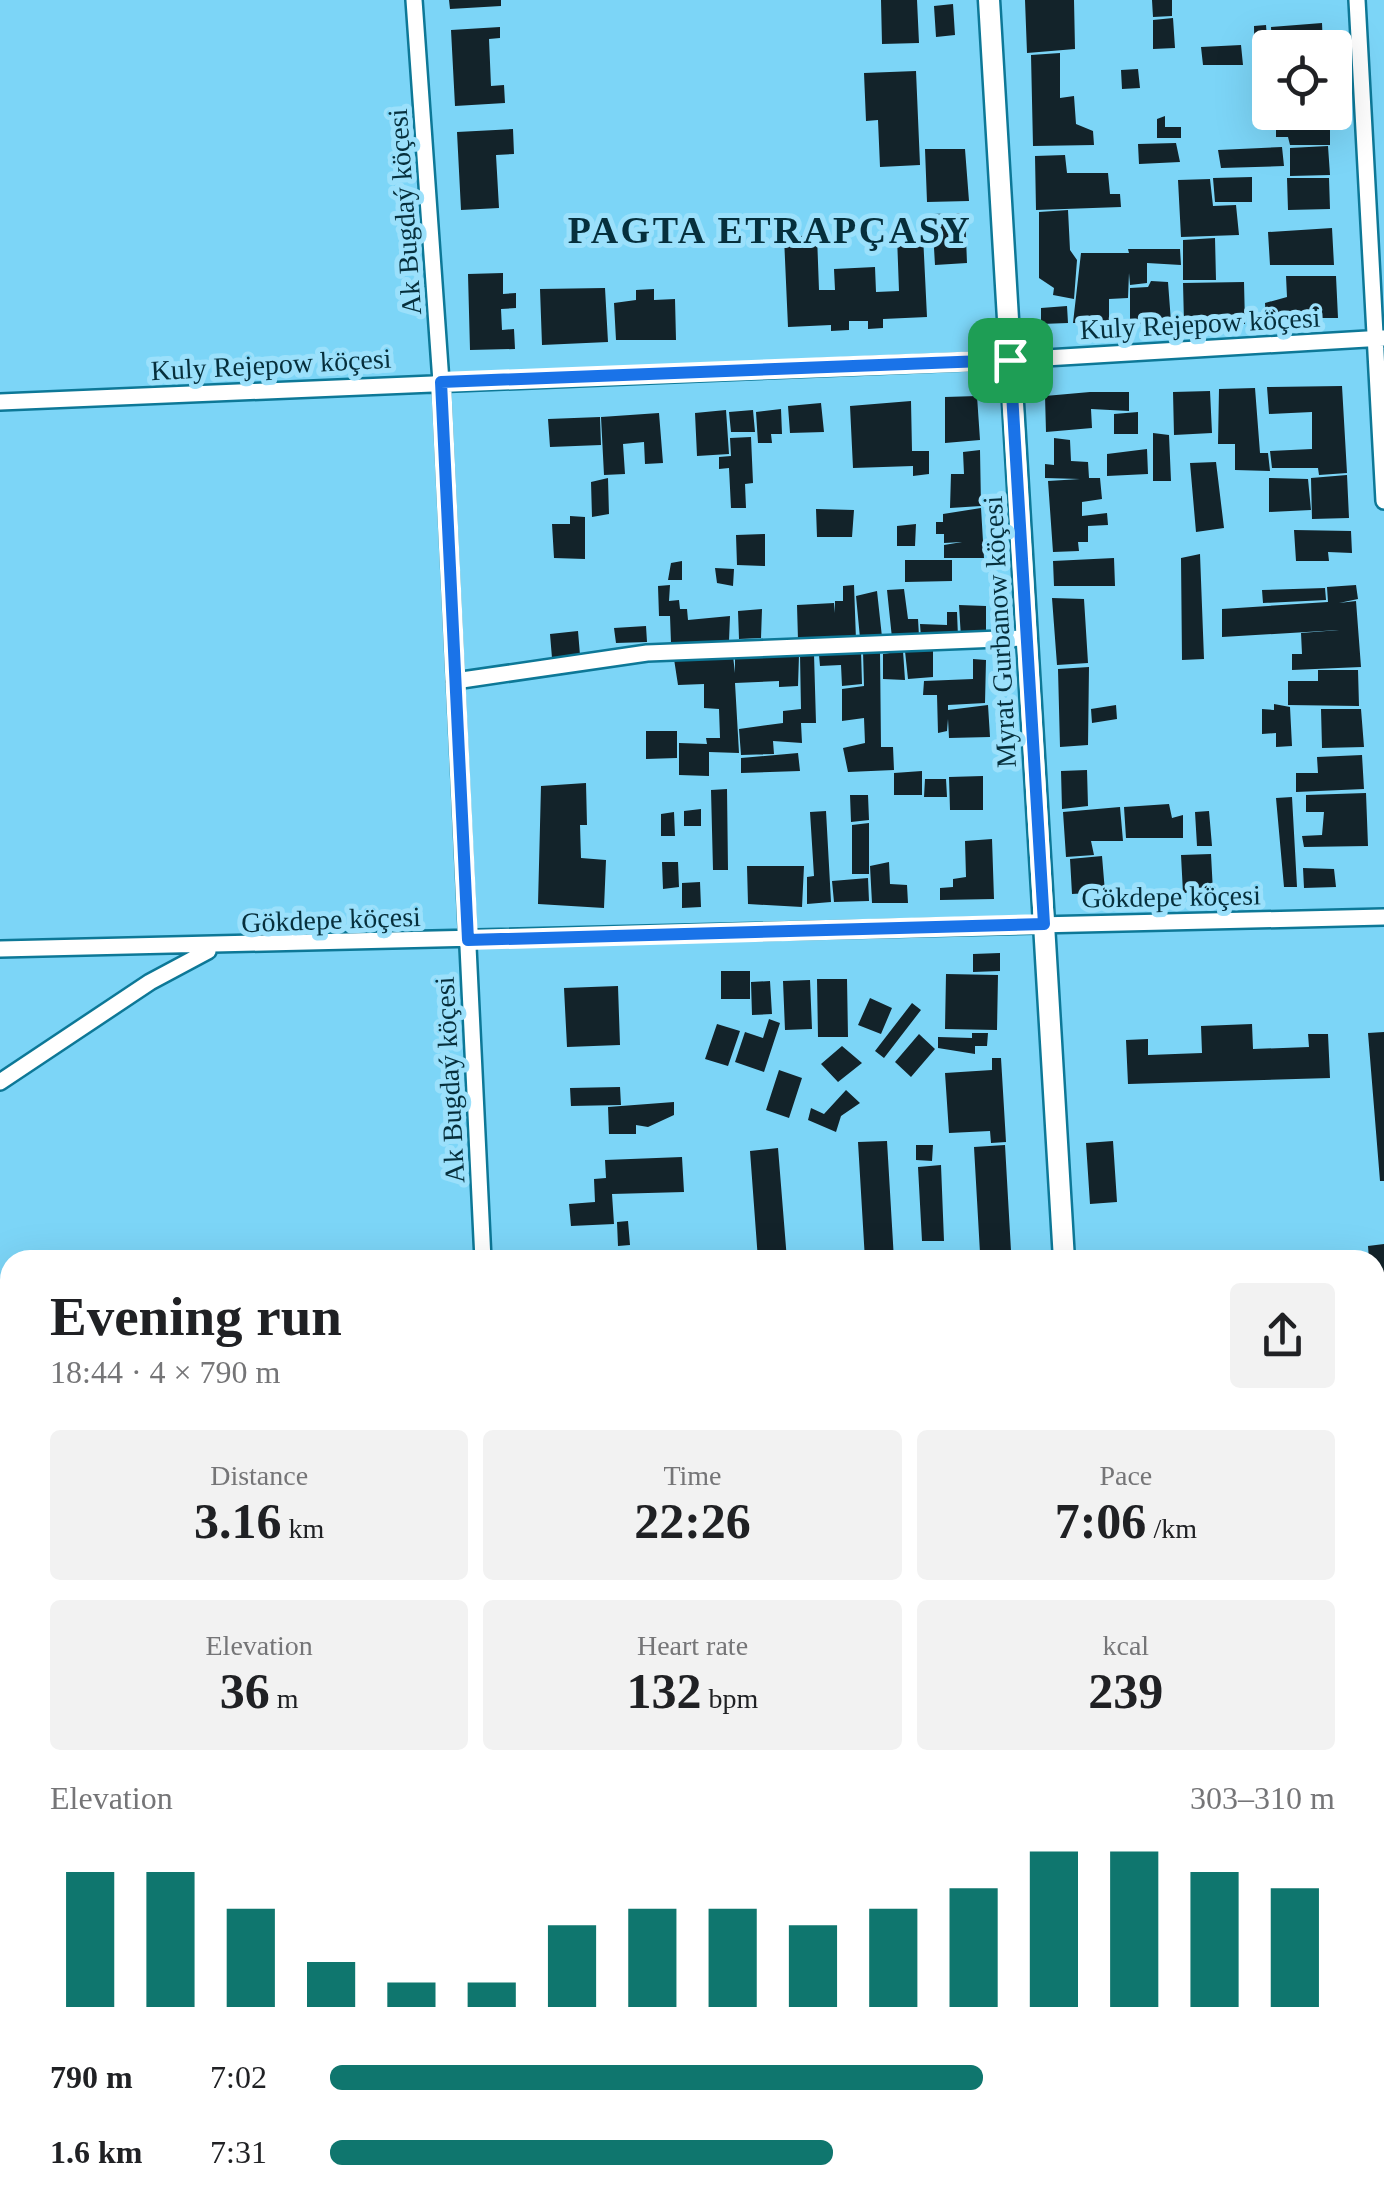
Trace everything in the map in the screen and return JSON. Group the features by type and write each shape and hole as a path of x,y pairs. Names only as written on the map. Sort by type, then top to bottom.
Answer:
{"street":[{"name":"Ak Bugdaý köçesi","path":"414,0 441,382 483,1250"},
{"name":"Myrat Gurbanow köçesi","path":"989,0 1063,1250"},
{"path":"1356,0 1380,338 1384,501"},
{"name":"Kuly Rejepow köçesi","path":"0,402 1010,360 1380,338"},
{"path":"455,681 647,652 1027,638"},
{"name":"Gökdepe köçesi","path":"0,950 213,948 1384,916"},
{"path":"0,1082 150,982 213,948"}],"building":[{"path":"449,0 501,0 501,6 450,9"},
{"path":"881,0 917,0 919,43 882,44"},
{"path":"1025,0 1074,0 1075,49 1027,53"},
{"path":"1152,0 1172,0 1172,16 1153,17"},
{"path":"953,4 955,35 936,37 934,6"},
{"path":"1173,18 1175,48 1153,49 1153,20"},
{"path":"1322,23 1322,30 1271,30"},
{"path":"500,27 500,38 489,39 491,86 504,85 505,103 455,106 451,30"},
{"path":"1241,45 1243,65 1203,65 1201,47"},
{"path":"1060,53 1060,98 1074,96 1076,124 1093,131 1094,145 1033,146 1031,55"},
{"path":"1138,69 1140,88 1122,89 1121,70"},
{"path":"916,71 920,165 880,167 878,120 866,121 864,73"},
{"path":"1165,116 1165,127 1181,127 1181,138 1157,138 1157,119"},
{"path":"513,129 514,154 496,155 499,208 461,210 457,132"},
{"path":"1276,130 1330,130 1330,145 1290,145 1288,137 1276,137"},
{"path":"1176,143 1180,162 1139,164 1138,144"},
{"path":"1328,146 1330,175 1290,176 1290,148"},
{"path":"1282,147 1284,166 1221,168 1218,150"},
{"path":"925,149 965,149 969,201 927,202"},
{"path":"1065,155 1067,173 1108,173 1110,194 1120,194 1121,207 1036,210 1035,156"},
{"path":"1252,177 1252,202 1215,202 1213,178"},
{"path":"1287,178 1329,178 1330,209 1288,210"},
{"path":"1210,179 1213,206 1236,205 1239,235 1181,237 1178,180"},
{"path":"1068,210 1070,250 1077,260 1074,299 1053,295 1054,288 1039,278 1039,212"},
{"path":"965,213 967,263 935,265 932,214"},
{"path":"1332,228 1334,265 1270,265 1268,232"},
{"path":"817,235 819,290 835,290 834,269 875,267 876,292 899,291 897,236 923,235 927,317 883,319 883,328 868,329 868,321 849,321 849,330 831,331 831,325 788,327 784,237"},
{"path":"1215,238 1216,280 1183,280 1183,240"},
{"path":"1128,249 1180,249 1181,265 1147,263 1147,283 1130,285 1129,273 1128,298 1109,299 1109,323 1073,323 1081,253 1129,253"},
{"path":"503,273 503,294 516,293 516,308 501,309 502,330 514,329 515,349 470,350 468,274"},
{"path":"1286,276 1336,276 1338,318 1266,318 1265,303 1287,297"},
{"path":"1151,281 1168,282 1171,322 1130,324 1130,288 1148,287"},
{"path":"1244,282 1245,324 1184,323 1183,283"},
{"path":"605,288 608,342 542,345 540,289"},
{"path":"654,289 654,300 675,299 676,340 616,340 614,303 636,300 636,290"},
{"path":"1067,306 1068,323 1041,324 1041,308"},
{"path":"1342,386 1347,473 1319,475 1318,468 1272,468 1270,451 1312,449 1312,412 1269,414 1267,387"},
{"path":"1255,388 1260,453 1268,453 1270,471 1235,470 1235,444 1218,444 1219,389"},
{"path":"1210,391 1212,433 1174,435 1173,392"},
{"path":"1129,392 1129,411 1091,409 1092,428 1046,432 1045,396"},
{"path":"977,396 980,440 945,443 945,397"},
{"path":"911,401 912,451 929,451 929,474 913,476 913,466 853,468 850,406"},
{"path":"821,403 824,432 790,433 788,406"},
{"path":"781,409 782,434 771,434 772,443 758,443 756,412"},
{"path":"726,410 729,454 697,456 695,413"},
{"path":"753,410 755,432 731,432 729,412"},
{"path":"1138,412 1138,434 1114,434 1114,414"},
{"path":"659,413 663,463 645,464 644,442 623,444 625,474 604,475 601,417"},
{"path":"600,417 601,445 550,447 548,419"},
{"path":"1153,433 1169,435 1171,481 1153,481"},
{"path":"751,437 753,483 745,484 746,508 731,508 729,468 719,469 719,457 731,456 730,438"},
{"path":"1054,438 1070,440 1071,461 1088,462 1089,478 1100,478 1102,499 1082,502 1082,516 1107,513 1108,525 1088,526 1088,542 1078,542 1079,551 1053,552 1048,481 1080,479 1045,478 1045,464 1054,465"},
{"path":"1147,449 1148,474 1107,476 1107,454"},
{"path":"980,450 981,506 950,508 951,474 964,474 963,452"},
{"path":"1216,462 1224,528 1196,532 1190,463"},
{"path":"1347,475 1349,518 1312,519 1311,478"},
{"path":"608,478 609,514 592,517 591,482"},
{"path":"1269,478 1308,479 1311,510 1269,512"},
{"path":"981,508 984,558 944,558 944,545 962,542 944,543 944,534 936,534 936,522 943,522 943,514"},
{"path":"816,509 854,510 852,537 817,537"},
{"path":"570,516 585,517 585,559 554,558 552,524 570,524"},
{"path":"916,524 915,546 897,546 897,526"},
{"path":"1294,530 1351,531 1352,553 1328,552 1329,561 1296,561"},
{"path":"765,534 765,566 737,565 736,535"},
{"path":"1200,554 1204,659 1182,660 1181,558"},
{"path":"1114,558 1115,586 1054,586 1053,561"},
{"path":"905,560 952,560 952,581 905,582"},
{"path":"682,561 682,580 668,580 671,563"},
{"path":"715,568 734,569 733,586 717,583"},
{"path":"670,585 669,601 679,600 680,609 687,609 688,620 730,616 729,641 671,643 670,616 659,616 658,586"},
{"path":"854,585 856,640 798,640 797,605 834,603 835,613 835,601 843,601 843,586"},
{"path":"1356,585 1358,599 1339,603 1356,601 1361,667 1292,670 1292,654 1302,654 1301,633 1339,630 1222,637 1222,609 1328,602 1327,587"},
{"path":"1325,588 1326,600 1263,603 1262,590"},
{"path":"904,589 908,619 918,619 919,636 892,638 887,590"},
{"path":"877,591 882,637 860,638 856,596"},
{"path":"1052,598 1084,599 1088,663 1057,665"},
{"path":"959,605 986,606 986,638 961,638"},
{"path":"762,609 761,638 739,639 738,611"},
{"path":"947,612 957,612 958,637 921,638 920,624 947,625"},
{"path":"646,626 647,642 616,643 614,628"},
{"path":"578,631 580,655 552,658 550,634"},
{"path":"933,649 933,677 908,679 905,651"},
{"path":"861,651 862,684 842,686 841,665 820,666 819,655"},
{"path":"863,651 880,651 881,747 893,747 894,770 848,772 843,748 865,743 864,718 842,721 842,689 864,686"},
{"path":"903,651 905,680 883,679 883,654"},
{"path":"814,654 816,723 801,723 802,743 773,741 774,754 741,755 739,729 783,723 783,711 801,709 800,655"},
{"path":"735,655 799,655 798,686 779,687 779,681 735,683 739,753 709,752 709,776 679,775 679,743 707,744 706,738 720,738 719,709 704,708 704,684 678,685 674,659 733,656 735,673"},
{"path":"973,659 986,660 985,703 948,705 948,710 988,705 990,737 949,738 948,719 947,731 938,733 937,695 923,695 924,681 973,679"},
{"path":"1089,667 1088,745 1060,747 1058,669"},
{"path":"1318,670 1358,670 1359,706 1288,705 1288,681 1318,681"},
{"path":"1274,704 1290,707 1292,746 1276,747 1276,733 1262,734 1262,709 1274,710"},
{"path":"1116,705 1117,719 1092,723 1091,709"},
{"path":"1321,709 1361,709 1364,747 1322,748"},
{"path":"646,731 677,731 677,758 646,759"},
{"path":"798,753 800,771 741,773 741,758"},
{"path":"1362,755 1364,789 1296,792 1296,773 1318,773 1317,757"},
{"path":"1087,770 1088,806 1062,809 1061,771"},
{"path":"922,771 922,795 894,795 894,773"},
{"path":"983,776 983,810 950,810 949,777"},
{"path":"925,779 946,779 947,797 924,797"},
{"path":"586,783 587,825 580,825 581,858 606,860 604,908 538,904 541,786"},
{"path":"727,789 728,870 713,870 711,790"},
{"path":"1366,793 1368,846 1304,847 1302,836 1322,835 1324,812 1306,812 1306,795"},
{"path":"850,795 868,795 869,820 851,822"},
{"path":"1292,797 1297,887 1284,887 1276,798"},
{"path":"1169,804 1172,818 1183,815 1183,838 1126,838 1124,807"},
{"path":"1120,807 1123,841 1091,841 1094,855 1066,857 1063,812"},
{"path":"701,809 701,826 684,826 684,811"},
{"path":"826,811 831,902 807,904 807,877 814,876 810,812"},
{"path":"1209,811 1212,846 1197,846 1195,812"},
{"path":"674,812 675,836 661,836 661,814"},
{"path":"869,823 869,874 852,874 852,825"},
{"path":"992,839 994,899 940,900 940,888 953,887 953,879 966,877 965,841"},
{"path":"1211,854 1213,892 1183,893 1181,855"},
{"path":"1102,856 1105,892 1072,894 1070,859"},
{"path":"662,862 678,862 679,887 663,889"},
{"path":"889,862 890,884 907,885 908,903 872,903 870,866"},
{"path":"747,866 804,866 802,907 748,904"},
{"path":"1303,868 1334,869 1336,887 1304,888"},
{"path":"868,878 869,901 834,902 832,881"},
{"path":"700,882 701,907 682,908 682,883"},
{"path":"1000,953 1000,971 973,972 973,954"},
{"path":"721,971 750,971 750,999 721,999"},
{"path":"946,974 998,975 997,1030 945,1029"},
{"path":"817,979 847,979 848,1037 818,1037"},
{"path":"810,980 812,1029 785,1030 783,981"},
{"path":"770,981 772,1014 752,1015 751,982"},
{"path":"618,986 620,1045 567,1047 564,988"},
{"path":"870,998 892,1008 881,1034 858,1025"},
{"path":"912,1003 921,1010 884,1058 875,1051"},
{"path":"769,1019 780,1023 764,1072 735,1062 745,1032 763,1038"},
{"path":"717,1024 740,1031 728,1066 705,1059"},
{"path":"1252,1024 1253,1049 1309,1047 1308,1034 1328,1034 1330,1078 1128,1084 1126,1040 1148,1039 1148,1055 1202,1053 1201,1026"},
{"path":"1384,1032 1384,1181 1380,1181 1368,1033"},
{"path":"972,1033 988,1033 987,1046 975,1046 975,1054 938,1048 938,1037 972,1038"},
{"path":"919,1034 935,1049 911,1077 895,1062"},
{"path":"842,1046 862,1063 838,1082 821,1064"},
{"path":"992,1058 1001,1058 1006,1142 991,1143 990,1131 949,1133 945,1073 992,1070"},
{"path":"779,1070 802,1078 789,1118 766,1110"},
{"path":"620,1087 621,1105 571,1106 570,1088"},
{"path":"846,1090 860,1103 841,1116 836,1132 808,1120 811,1108 824,1114"},
{"path":"674,1102 674,1115 648,1127 636,1125 636,1134 609,1134 608,1107"},
{"path":"887,1141 893,1250 864,1250 858,1142"},
{"path":"1113,1141 1117,1202 1090,1204 1086,1143"},
{"path":"916,1145 933,1145 932,1161 916,1160"},
{"path":"1005,1145 1011,1250 980,1250 974,1147"},
{"path":"778,1148 786,1250 757,1250 750,1151"},
{"path":"682,1157 684,1192 612,1194 614,1224 571,1226 569,1204 595,1202 594,1179 606,1178 605,1160"},
{"path":"941,1165 944,1241 922,1241 918,1167"},
{"path":"628,1221 630,1245 618,1246 617,1222"},
{"path":"1384,1244 1384,1250 1368,1250 1368,1246"}],"district":[{"name":"PAGTA ETRAPÇASY","path":"770,230"}],"route":[{"path":"1010,360 1044,924 468,940 441,382 1010,360"}]}
